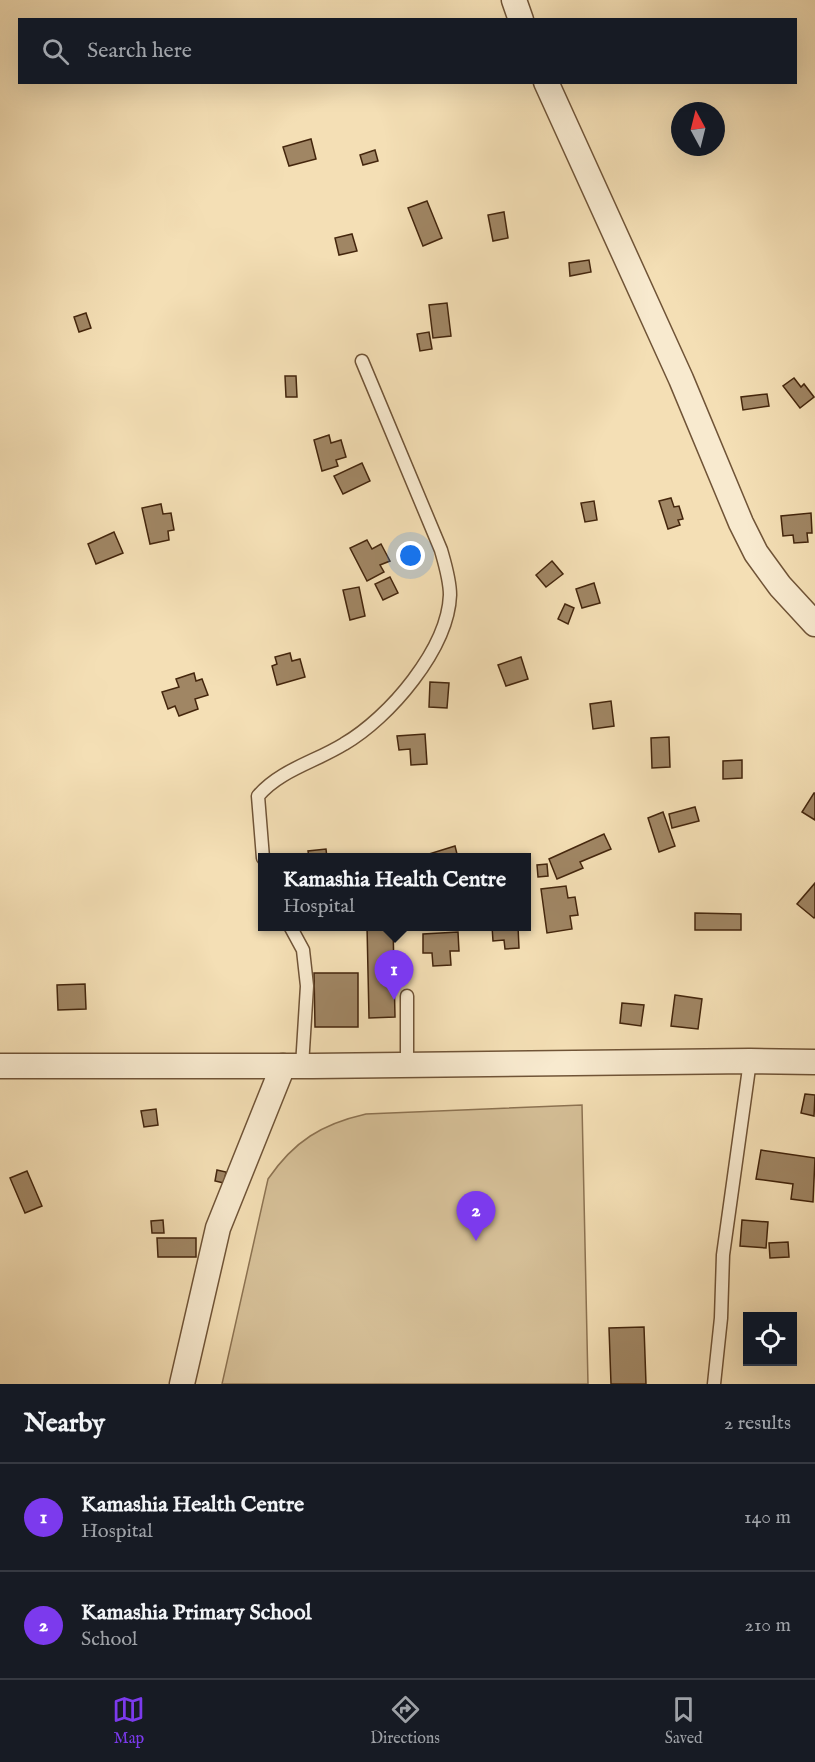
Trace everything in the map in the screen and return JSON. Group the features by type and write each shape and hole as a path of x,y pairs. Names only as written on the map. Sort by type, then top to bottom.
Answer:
{"street":[{"path":"514,0 520,18"},
{"path":"547,84 681,379 716,468 741,523 756,553 780,586 815,624"},
{"path":"0,1066 815,1062"},
{"path":"182,1384 218,1228 293,1066"}],"lane":[{"path":"263,853 258,796 269,783 344,744 377,720 411,682 430,653 444,625 450,595 441,550 362,361"},
{"path":"292,931 303,950 307,986 293,1066"},
{"path":"407,996 407,1065"},
{"path":"714,1384 721,1318 723,1255 750,1061"}],"shaded area":[{"path":"582,1105 588,1384 222,1384 268,1179 299,1144 336,1123 366,1114"}],"building":[{"path":"311,139 316,159 289,166 283,147"},
{"path":"375,150 378,161 363,165 360,155"},
{"path":"427,201 442,238 423,246 408,208"},
{"path":"504,212 508,238 493,241 488,215"},
{"path":"352,234 357,251 339,255 335,238"},
{"path":"589,260 591,272 570,276 569,263"},
{"path":"447,303 451,336 433,338 429,305"},
{"path":"86,313 91,328 79,332 74,317"},
{"path":"429,332 432,349 420,351 417,334"},
{"path":"285,376 296,376 297,397 286,397"},
{"path":"794,378 801,387 804,384 814,397 800,408 783,386"},
{"path":"767,394 769,406 743,410 741,397"},
{"path":"329,435 331,443 341,440 346,457 336,460 338,466 322,471 314,440"},
{"path":"362,463 370,481 343,494 334,476"},
{"path":"671,498 674,507 679,506 683,519 678,520 680,525 668,529 659,501"},
{"path":"594,501 597,520 585,522 581,503"},
{"path":"161,504 163,514 171,513 174,530 168,531 169,540 150,544 142,508"},
{"path":"811,513 812,533 807,533 808,542 794,543 793,535 783,536 781,516"},
{"path":"114,532 123,553 96,564 88,544"},
{"path":"367,540 372,549 381,544 390,561 380,565 384,572 367,581 350,548"},
{"path":"552,561 563,574 546,587 536,575"},
{"path":"390,577 398,593 383,600 375,584"},
{"path":"594,583 600,603 582,608 576,589"},
{"path":"359,587 365,616 350,620 343,590"},
{"path":"565,604 574,608 568,624 558,619"},
{"path":"290,653 292,661 300,659 305,677 277,685 272,666 277,664 275,657"},
{"path":"521,657 528,679 506,686 498,665"},
{"path":"194,673 196,681 202,679 208,695 195,699 198,709 179,716 175,706 168,709 162,692 179,687 176,679"},
{"path":"430,682 449,683 447,708 429,707"},
{"path":"611,701 614,726 593,729 590,704"},
{"path":"425,734 427,764 411,765 410,749 399,750 397,736"},
{"path":"669,737 670,767 652,768 651,738"},
{"path":"742,760 742,778 723,779 723,761"},
{"path":"815,793 815,820 802,812"},
{"path":"695,807 699,821 672,828 669,814"},
{"path":"663,812 675,846 659,852 648,818"},
{"path":"604,834 611,849 580,862 583,868 557,879 549,859"},
{"path":"455,846 457,853 432,853"},
{"path":"326,849 326,853 308,853 308,851"},
{"path":"547,864 548,876 538,877 537,865"},
{"path":"815,883 815,917 814,918 797,904"},
{"path":"566,886 568,898 575,897 578,915 570,916 572,929 547,933 541,889"},
{"path":"695,913 741,914 741,930 695,930"},
{"path":"367,931 393,931 395,1017 369,1018"},
{"path":"492,931 518,931 519,948 505,949 504,940 493,941"},
{"path":"458,932 459,951 450,951 451,965 433,966 432,953 423,953 423,934"},
{"path":"314,973 358,973 358,1027 315,1027"},
{"path":"85,984 86,1009 58,1010 57,985"},
{"path":"675,995 702,999 698,1029 671,1026"},
{"path":"622,1003 644,1005 641,1026 620,1023"},
{"path":"805,1094 815,1095 814,1116 801,1113"},
{"path":"156,1109 158,1125 144,1127 141,1111"},
{"path":"761,1150 815,1158 813,1202 791,1199 793,1184 756,1179"},
{"path":"217,1170 226,1172 224,1183 215,1181"},
{"path":"27,1171 42,1206 25,1213 10,1178"},
{"path":"163,1220 164,1233 152,1233 151,1221"},
{"path":"742,1220 768,1222 766,1248 740,1246"},
{"path":"157,1238 196,1238 196,1257 158,1257"},
{"path":"788,1242 789,1257 770,1258 769,1243"},
{"path":"644,1327 646,1384 611,1384 609,1328"}],"place":[{"name":"Kamashia Health Centre","path":"394,1000"},
{"name":"Kamashia Primary School","path":"476,1241"}]}
